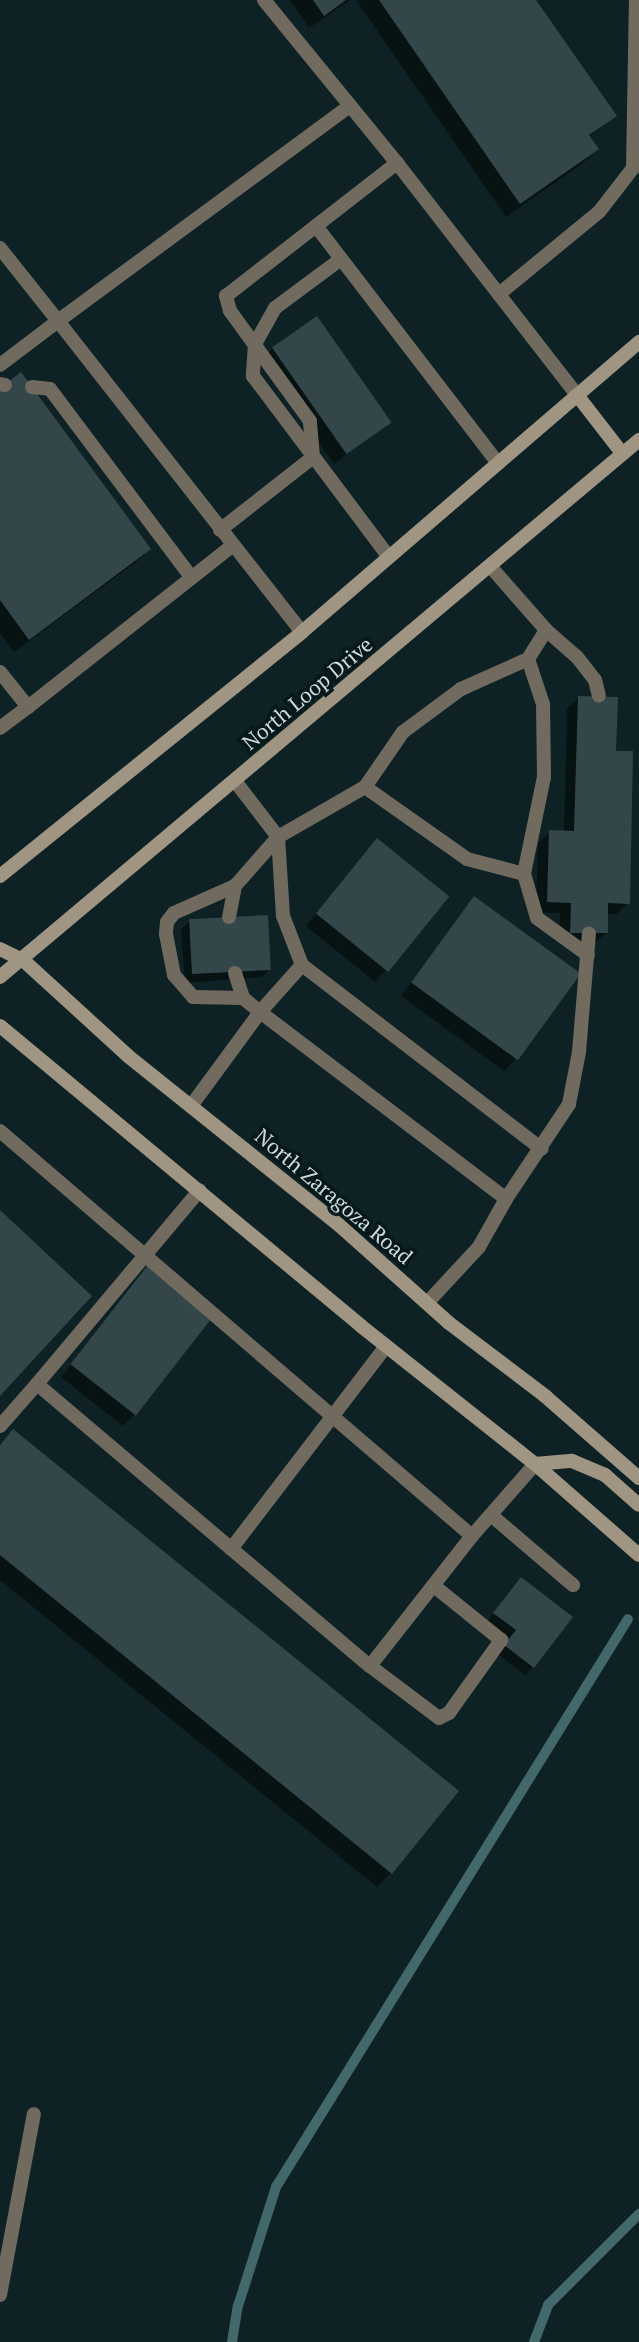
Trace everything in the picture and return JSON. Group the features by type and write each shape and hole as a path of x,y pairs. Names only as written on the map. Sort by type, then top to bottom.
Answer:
{"main road":[{"path":"0,876 302,632 639,342"},
{"path":"577,395 622,453"},
{"name":"North Loop Drive","path":"0,977 639,440"},
{"name":"North Zaragoza Road","path":"0,949 23,960 128,1056 339,1225 428,1303 545,1396 639,1478"},
{"path":"0,1026 386,1346 535,1464 639,1555"},
{"path":"535,1464 572,1461 605,1475 639,1505"}],"street":[{"path":"264,0 397,163 577,395"},
{"path":"499,294 599,212 633,168 636,0"},
{"path":"0,365 350,106"},
{"path":"389,557 313,457 310,421 230,311 226,296 397,163"},
{"path":"316,226 498,463"},
{"path":"1,253 58,321 302,632"},
{"path":"255,344 275,308 341,259"},
{"path":"32,387 50,389 192,578"},
{"path":"220,530 313,457"},
{"path":"0,729 233,545"},
{"path":"490,566 546,630 577,657 595,680 599,696"},
{"path":"243,998 193,997 174,975 166,934 167,922 174,913 235,886 278,837 365,786 403,732 461,689 528,659 546,630"},
{"path":"528,659 542,704 544,777 524,874 537,918 588,956"},
{"path":"0,672 28,707"},
{"path":"235,781 278,837 283,916 302,965 542,1149"},
{"path":"365,786 467,859 524,874"},
{"path":"229,918 235,886"},
{"path":"428,1303 479,1247 506,1199 542,1149 569,1104 579,1052 589,933"},
{"path":"191,1106 260,1012 302,965"},
{"path":"235,973 243,998 506,1199"},
{"path":"0,1131 472,1536"},
{"path":"0,1426 146,1257 200,1190"},
{"path":"231,1549 386,1346"},
{"path":"37,1384 370,1666 439,1718 450,1713 501,1640 434,1586"},
{"path":"370,1666 472,1536 535,1464"},
{"path":"491,1515 573,1585"},
{"path":"0,2295 34,2114"}],"building":[{"path":"313,0 346,0 324,16"},
{"path":"379,0 536,0 617,116 589,135 599,149 520,204"},
{"path":"317,316 392,422 347,454 272,348"},
{"path":"21,372 151,549 29,640 0,600 0,388"},
{"path":"578,696 618,697 616,751 633,751 630,904 608,903 608,933 570,933 571,903 547,902 549,830 574,831"},
{"path":"377,838 449,897 388,972 316,913"},
{"path":"474,896 581,974 518,1060 411,983"},
{"path":"268,915 271,970 192,974 189,919"},
{"path":"0,1210 92,1296 0,1396"},
{"path":"148,1265 213,1316 136,1415 70,1364"},
{"path":"13,1429 459,1791 392,1874 0,1555 0,1445"},
{"path":"521,1577 573,1617 534,1668 504,1645 516,1630 493,1613"}],"waterway":[{"path":"232,2342 238,2306 276,2187 628,1619"},
{"path":"534,2342 548,2305 639,2214"}]}
